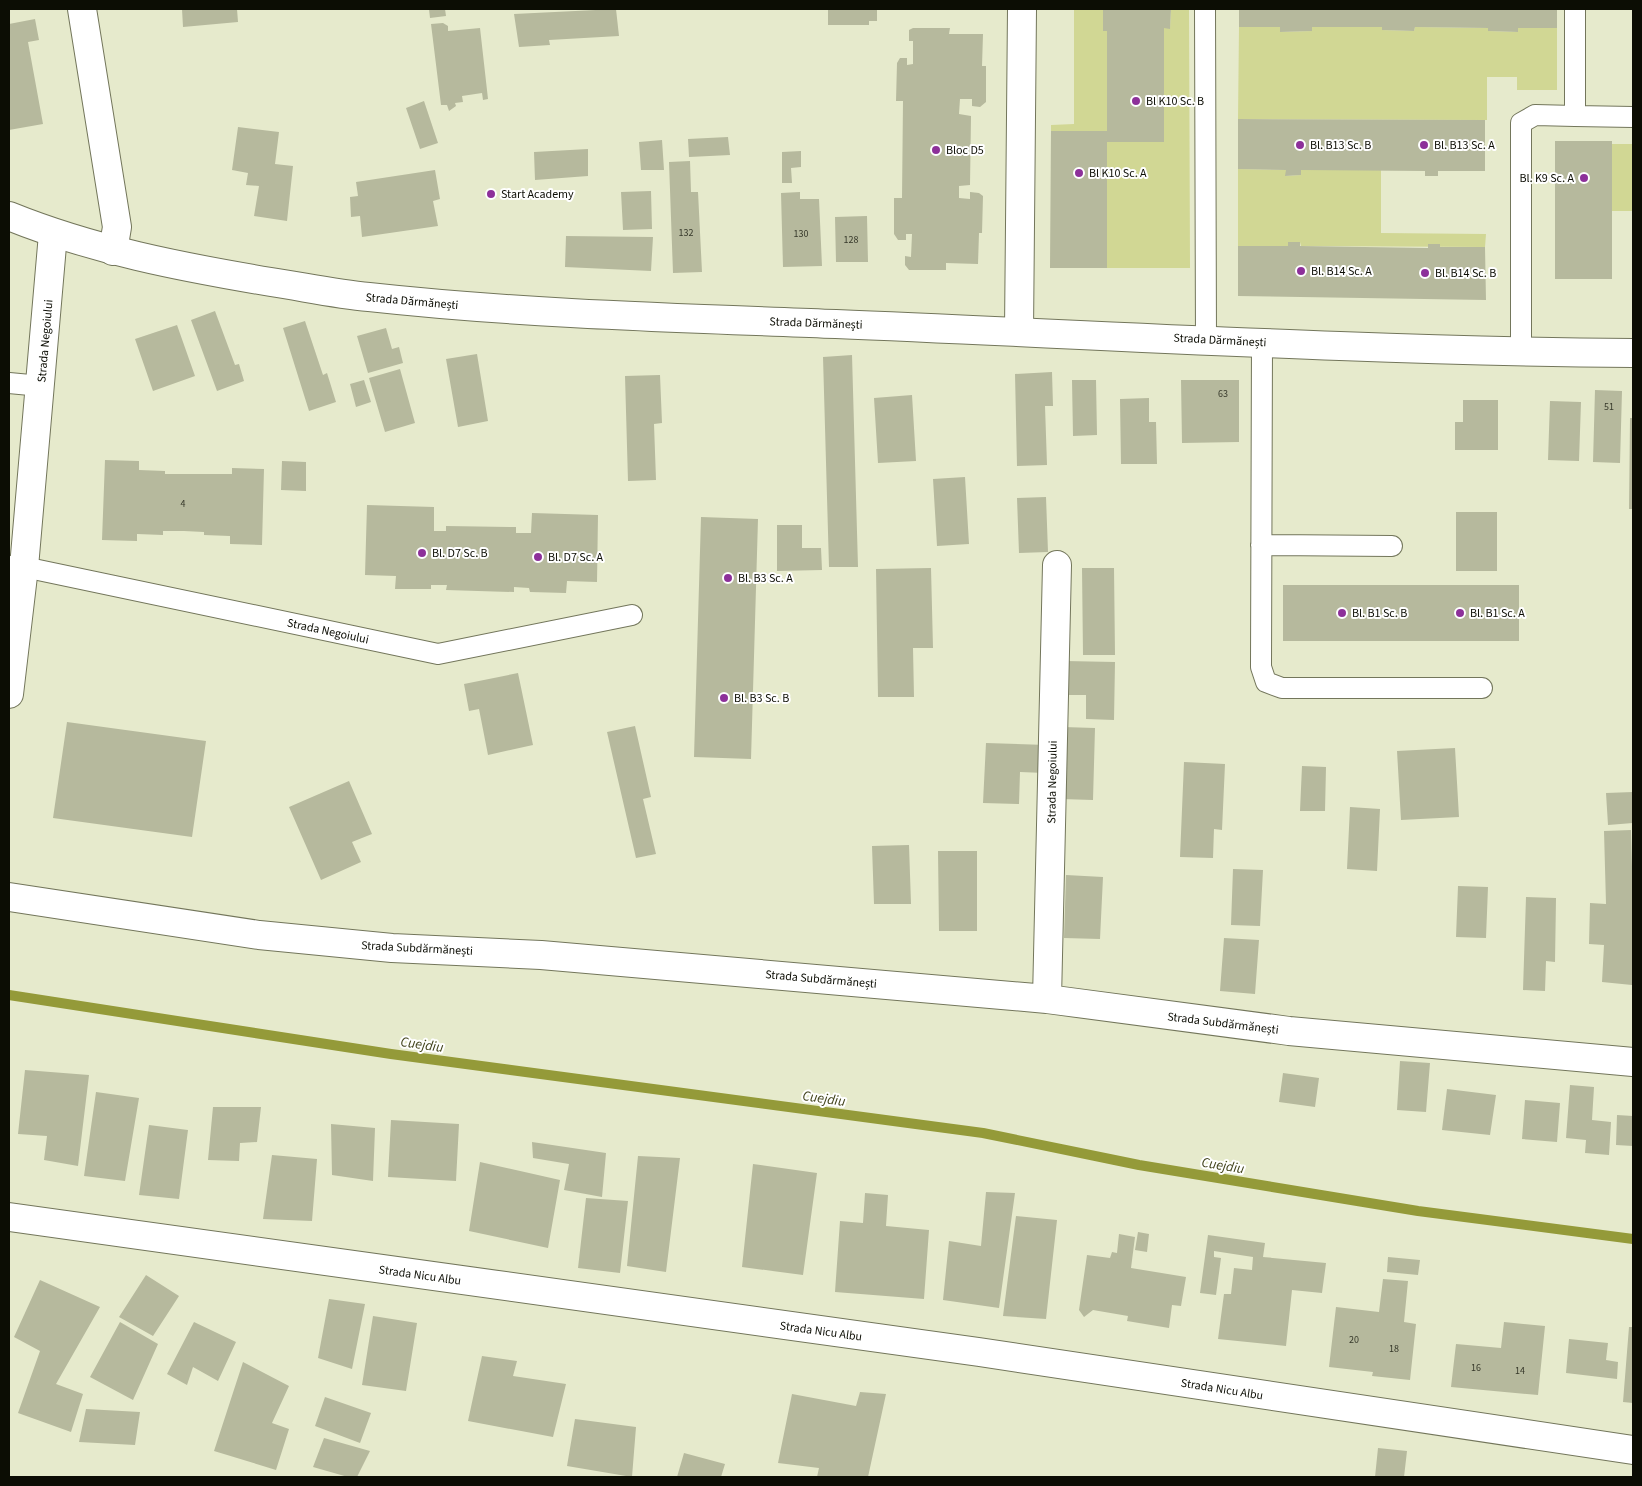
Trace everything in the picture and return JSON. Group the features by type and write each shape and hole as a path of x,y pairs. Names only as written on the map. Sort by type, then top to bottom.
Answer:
{"street":[{"path":"82,9 117,227 113,251"},
{"path":"1019,332 1022,9"},
{"name":"Strada Dărmănești","path":"9,216 53,234 113,251 191,269 365,297 505,309 1206,340 1521,352 1633,353"},
{"name":"Strada Negoiului","path":"9,694 17,567 41,386 53,234"},
{"name":"Strada Negoiului","path":"1047,999 1057,566"},
{"name":"Strada Subdărmănești","path":"9,897 269,936 392,948 551,955 1047,999 1289,1031 1633,1062"},
{"name":"Strada Nicu Albu","path":"9,1217 989,1354 1633,1450"}],"lane":[{"path":"1205,9 1206,340"},
{"path":"1575,116 1576,9"},
{"path":"1521,352 1521,124 1535,115 1633,117"},
{"path":"1262,342 1261,667 1266,682 1282,688 1482,688"},
{"path":"9,383 41,386"},
{"path":"1261,545 1392,546"},
{"name":"Strada Negoiului","path":"17,567 438,654 632,615"}],"green space":[{"path":"1074,9 1103,9 1103,30 1107,31 1107,131 1051,131 1051,125 1074,124"},
{"path":"1171,9 1189,9 1190,268 1107,268 1107,142 1164,142 1164,28 1170,28"},
{"path":"1239,27 1280,27 1280,32 1312,31 1312,27 1382,27 1382,30 1414,31 1415,27 1488,28 1488,31 1518,32 1518,28 1557,28 1557,90 1517,90 1517,77 1487,77 1487,120 1238,119"},
{"path":"1612,144 1633,144 1633,211 1612,211"},
{"path":"1238,169 1286,170 1286,176 1301,175 1301,170 1381,170 1381,233 1486,234 1485,247 1301,246 1300,242 1288,242 1288,246 1238,246"}],"building":[{"path":"182,9 237,9 238,22 183,27"},
{"path":"429,9 445,9 446,16 430,18"},
{"path":"616,9 619,36 549,40 550,45 519,47 514,14"},
{"path":"828,9 877,9 877,21 869,21 869,25 828,25"},
{"path":"1103,9 1171,9 1170,29 1164,28 1164,142 1107,142 1107,268 1050,268 1051,131 1107,131 1107,31 1103,31"},
{"path":"1239,9 1557,9 1557,28 1518,28 1518,32 1488,31 1488,28 1415,27 1414,31 1382,30 1382,27 1312,27 1312,31 1280,32 1280,27 1239,27"},
{"path":"35,19 39,40 28,42 43,124 9,130 9,24"},
{"path":"443,23 448,26 448,31 480,28 488,99 483,100 482,93 462,96 463,102 455,103 456,106 449,111 447,105 441,105 431,24"},
{"name":"Bloc D5","path":"913,28 950,28 949,34 983,34 982,66 986,66 986,102 980,107 972,106 972,99 960,99 959,114 971,116 970,185 959,186 959,198 970,199 970,192 979,193 983,196 982,233 979,233 978,264 946,263 946,270 909,270 905,265 905,256 911,257 912,234 906,234 906,240 898,240 894,234 894,198 902,198 903,101 896,101 897,63 900,58 907,58 907,65 913,64 913,41 909,41 909,30"},
{"path":"424,101 438,143 420,149 406,108"},
{"path":"1238,119 1485,120 1485,171 1438,171 1438,176 1425,176 1425,171 1301,170 1301,175 1285,176 1286,170 1238,169"},
{"path":"238,127 279,132 275,164 293,166 287,221 254,216 259,186 246,185 248,173 232,170"},
{"path":"728,137 730,155 689,157 688,139"},
{"path":"662,140 664,170 641,170 639,142"},
{"name":"Bl. K9 Sc. A","path":"1555,141 1612,141 1612,279 1555,279"},
{"path":"588,149 588,176 535,180 534,152"},
{"path":"801,151 801,167 791,168 792,183 782,183 782,152"},
{"path":"690,161 691,192 698,192 702,272 673,273 669,162"},
{"path":"435,170 440,199 433,201 438,226 362,237 360,216 351,217 350,197 358,196 356,182"},
{"path":"651,191 652,229 623,230 621,192"},
{"path":"800,192 800,199 819,199 822,266 783,267 781,193"},
{"path":"867,216 868,262 836,262 835,217"},
{"path":"566,236 653,237 651,271 565,267"},
{"path":"1288,242 1300,242 1300,246 1428,248 1428,244 1440,244 1440,247 1485,247 1486,300 1238,296 1238,246 1288,246"},
{"path":"215,311 235,365 239,364 244,381 217,391 191,320"},
{"path":"305,321 323,375 327,373 336,402 309,411 283,328"},
{"path":"177,325 195,376 153,391 135,339"},
{"path":"386,328 392,349 399,347 403,363 368,373 357,336"},
{"path":"477,354 488,421 458,427 446,359"},
{"path":"852,355 858,567 829,567 823,357"},
{"path":"400,369 415,423 385,432 369,378"},
{"path":"1052,372 1053,406 1045,406 1047,465 1017,466 1015,374"},
{"path":"660,375 662,423 654,424 656,480 628,481 625,376"},
{"path":"364,380 371,402 356,407 350,384"},
{"path":"1072,380 1096,380 1097,435 1073,436"},
{"path":"1181,380 1239,380 1239,442 1182,443"},
{"path":"1595,390 1622,391 1620,463 1593,462"},
{"path":"912,395 916,461 878,463 874,398"},
{"path":"1149,398 1149,422 1156,422 1157,464 1121,464 1120,399"},
{"path":"1463,400 1498,400 1498,450 1455,450 1455,422 1463,422"},
{"path":"1550,401 1581,402 1579,461 1548,460"},
{"path":"1630,418 1633,418 1633,509 1629,509"},
{"path":"105,460 139,461 139,470 165,471 165,474 232,474 232,468 264,469 262,545 230,544 230,536 204,535 204,532 184,531 163,531 163,535 137,534 137,541 102,540"},
{"path":"282,461 306,462 306,491 281,490"},
{"path":"965,477 969,544 937,546 933,479"},
{"path":"1046,497 1048,552 1019,553 1017,498"},
{"path":"367,505 434,507 434,531 446,531 446,526 516,527 516,533 531,533 532,513 598,515 597,582 567,581 566,593 530,592 529,588 514,587 514,592 446,590 447,585 431,585 431,589 395,589 396,576 365,575"},
{"path":"1456,512 1497,512 1497,571 1456,571"},
{"path":"701,517 758,519 751,759 694,757"},
{"path":"777,525 802,525 802,548 821,548 822,570 777,571"},
{"path":"931,568 933,648 913,648 914,697 878,697 876,569"},
{"path":"1082,568 1114,568 1115,655 1083,655"},
{"path":"1283,585 1519,585 1519,641 1283,641"},
{"path":"1065,661 1115,662 1114,720 1086,719 1086,695 1065,695"},
{"path":"518,673 533,745 488,755 479,709 469,711 464,684"},
{"path":"67,722 206,741 192,837 53,818"},
{"path":"635,726 651,797 643,799 656,854 636,858 607,732"},
{"path":"1063,727 1095,728 1093,800 1061,799"},
{"path":"986,743 1047,745 1045,773 1020,772 1019,804 983,803"},
{"path":"1455,748 1459,817 1401,820 1397,751"},
{"path":"1184,762 1225,764 1222,830 1214,829 1213,858 1180,857"},
{"path":"1302,766 1326,767 1325,811 1300,811"},
{"path":"349,781 372,834 352,842 361,862 321,880 289,807"},
{"path":"1633,792 1633,823 1608,825 1606,793"},
{"path":"1350,807 1380,809 1377,871 1347,869"},
{"path":"1631,830 1633,903 1632,985 1602,982 1604,945 1589,944 1590,903 1606,904 1604,831"},
{"path":"909,845 911,904 874,904 872,846"},
{"path":"938,851 977,851 977,931 939,931"},
{"path":"1233,869 1263,870 1260,926 1231,925"},
{"path":"1066,875 1103,877 1100,939 1064,938"},
{"path":"1458,886 1488,887 1486,938 1456,937"},
{"path":"1526,897 1556,898 1555,962 1546,961 1545,991 1523,990"},
{"path":"1224,938 1259,940 1255,994 1220,991"},
{"path":"1400,1061 1430,1063 1426,1112 1397,1110"},
{"path":"25,1070 89,1075 78,1166 44,1160 47,1136 18,1134"},
{"path":"1283,1073 1319,1078 1315,1107 1279,1102"},
{"path":"1570,1085 1594,1087 1592,1120 1611,1122 1609,1155 1585,1153 1586,1140 1566,1138"},
{"path":"1447,1089 1496,1095 1490,1135 1442,1130"},
{"path":"96,1092 139,1098 125,1181 84,1176"},
{"path":"1525,1100 1560,1103 1557,1142 1522,1139"},
{"path":"213,1107 261,1107 257,1142 240,1143 239,1161 208,1160"},
{"path":"1617,1115 1633,1116 1633,1146 1616,1145"},
{"path":"391,1120 459,1124 456,1181 388,1177"},
{"path":"331,1124 375,1128 373,1181 332,1175"},
{"path":"149,1125 188,1130 179,1199 139,1195"},
{"path":"532,1142 606,1153 602,1197 564,1190 569,1164 533,1158"},
{"path":"272,1155 317,1159 312,1221 263,1219"},
{"path":"638,1156 680,1158 666,1272 627,1266"},
{"path":"480,1162 560,1180 548,1248 469,1231"},
{"path":"753,1164 817,1173 803,1275 742,1267"},
{"path":"986,1192 1015,1193 999,1308 943,1300 949,1241 981,1246"},
{"path":"865,1193 888,1195 886,1226 929,1230 924,1299 835,1292 840,1221 863,1223"},
{"path":"586,1198 628,1201 620,1273 578,1268"},
{"path":"1016,1216 1057,1220 1046,1319 1003,1316"},
{"path":"1138,1232 1149,1234 1147,1252 1135,1250"},
{"path":"1119,1234 1135,1237 1131,1268 1186,1277 1181,1306 1172,1305 1169,1328 1127,1321 1128,1316 1093,1310 1084,1317 1079,1310 1087,1255 1110,1258 1112,1252 1117,1253"},
{"path":"1208,1235 1265,1243 1263,1257 1326,1263 1322,1293 1292,1290 1286,1346 1218,1339 1224,1294 1231,1294 1234,1268 1252,1270 1253,1257 1214,1251 1214,1257 1221,1258 1216,1295 1200,1293"},
{"path":"1388,1257 1420,1260 1418,1275 1387,1272"},
{"path":"146,1275 179,1296 153,1336 119,1317"},
{"path":"1383,1279 1408,1281 1404,1322 1416,1324 1410,1380 1372,1376 1373,1372 1329,1367 1336,1307 1379,1312"},
{"path":"40,1280 100,1307 56,1384 83,1394 71,1432 18,1413 40,1351 14,1337"},
{"path":"329,1299 365,1304 352,1369 318,1358"},
{"path":"373,1316 417,1323 406,1391 362,1385"},
{"path":"120,1322 158,1344 133,1400 90,1377"},
{"path":"194,1322 236,1342 218,1381 193,1367 187,1385 167,1374"},
{"path":"1504,1322 1545,1326 1538,1395 1451,1387 1456,1344 1501,1348"},
{"path":"1629,1327 1633,1327 1633,1403 1623,1402"},
{"path":"1569,1339 1608,1343 1606,1360 1618,1362 1617,1379 1566,1373"},
{"path":"482,1356 517,1361 513,1376 566,1384 553,1437 468,1421"},
{"path":"243,1362 289,1386 272,1423 289,1429 276,1470 214,1451"},
{"path":"860,1392 886,1394 868,1477 817,1477 819,1468 778,1463 792,1394 856,1406"},
{"path":"325,1397 371,1413 360,1443 315,1426"},
{"path":"86,1409 140,1412 135,1445 79,1442"},
{"path":"575,1419 636,1427 632,1477 567,1466"},
{"path":"324,1438 370,1451 357,1477 348,1477 313,1467"},
{"path":"1378,1448 1407,1451 1404,1477 1375,1477"},
{"path":"684,1453 725,1464 721,1477 677,1477"}],"waterway":[{"name":"Cuejdiu","path":"9,995 391,1054 983,1133 1139,1165 1418,1211 1633,1239"}],"place":[{"name":"Bl K10 Sc. B","path":"1136,101"},
{"name":"Bl. B13 Sc. B","path":"1300,145"},
{"name":"Bl. B13 Sc. A","path":"1424,145"},
{"name":"Bloc D5","path":"936,150"},
{"name":"Bl K10 Sc. A","path":"1079,173"},
{"name":"Bl. K9 Sc. A","path":"1584,178"},
{"name":"Start Academy","path":"491,194"},
{"name":"Bl. B14 Sc. A","path":"1301,271"},
{"name":"Bl. B14 Sc. B","path":"1425,273"},
{"name":"Bl. D7 Sc. B","path":"422,553"},
{"name":"Bl. D7 Sc. A","path":"538,557"},
{"name":"Bl. B3 Sc. A","path":"728,578"},
{"name":"Bl. B1 Sc. B","path":"1342,613"},
{"name":"Bl. B1 Sc. A","path":"1460,613"},
{"name":"Bl. B3 Sc. B","path":"724,698"}]}
